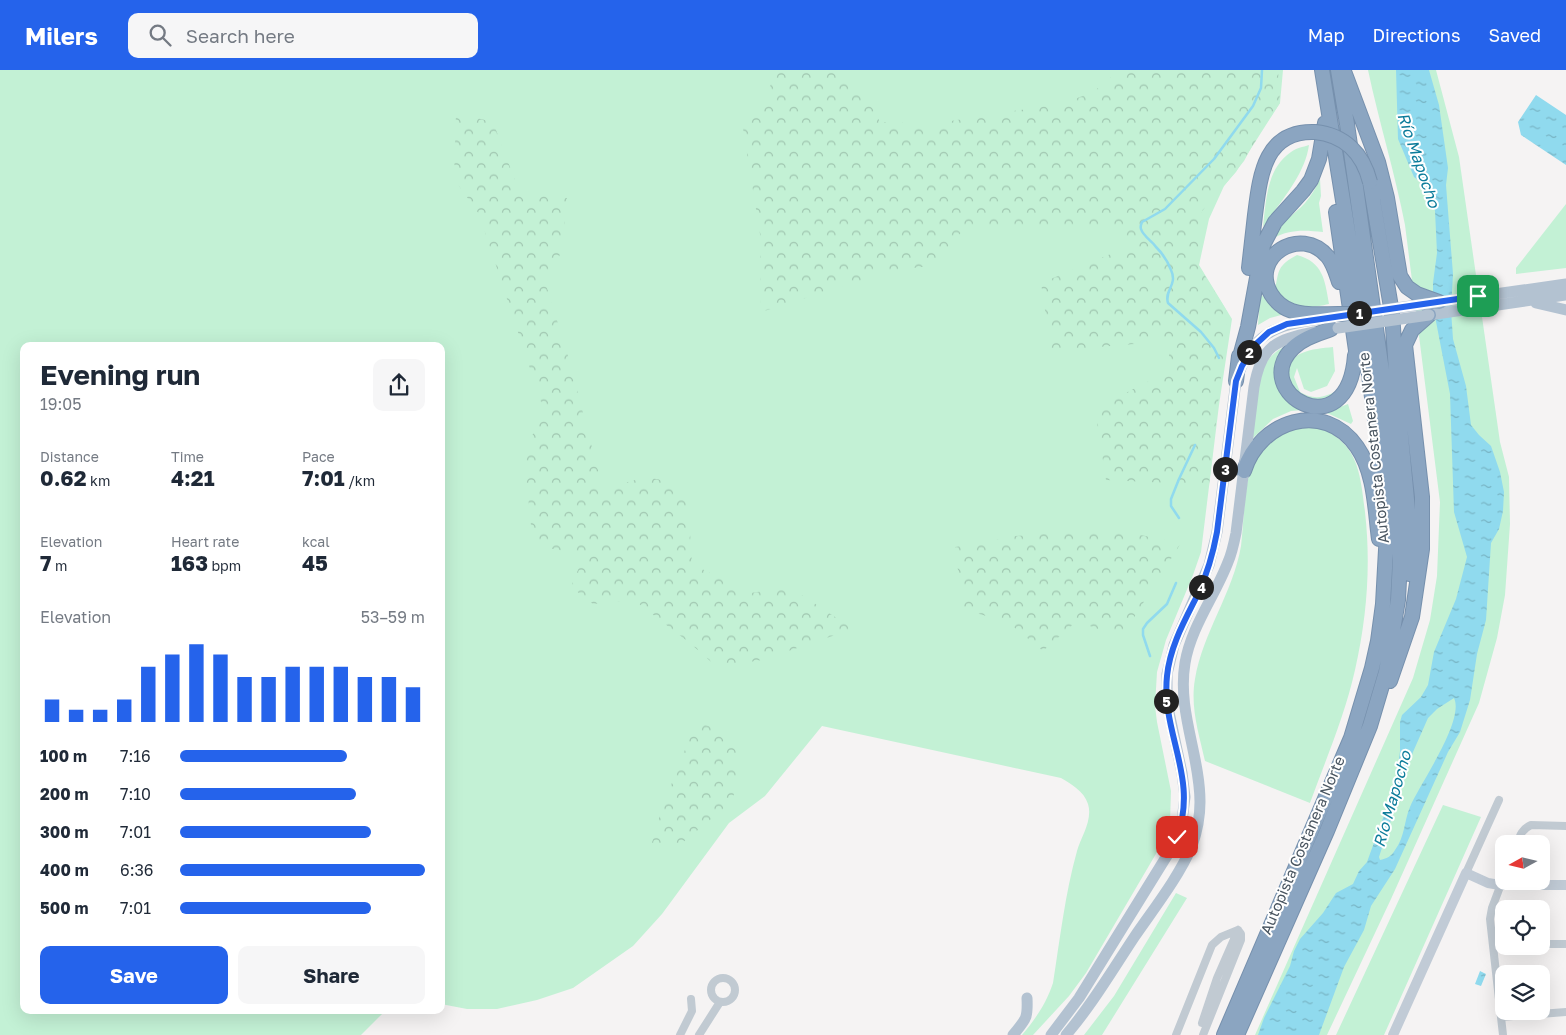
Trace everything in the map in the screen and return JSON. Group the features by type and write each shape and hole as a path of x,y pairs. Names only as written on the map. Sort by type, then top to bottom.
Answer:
{"highway":[{"name":"Autopista Costanera Norte","path":"1224,1035 1345,752 1357,719 1366,692 1378,641 1386,584 1386,517 1381,461 1335,142 1322,70"},
{"name":"Autopista Costanera Norte","path":"1237,1035 1327,831 1370,726 1386,672 1396,620 1400,560 1398,499 1386,399 1338,70"},
{"path":"1344,70 1378,162 1387,198 1398,271 1407,287 1417,294 1439,302"},
{"path":"1238,364 1248,327 1262,246 1274,222 1303,192 1315,172 1323,141 1327,97"},
{"path":"1236,381 1263,167 1271,152 1282,142 1299,133 1315,132 1335,136 1352,147 1364,163 1370,182 1392,313 1400,433 1410,531 1408,578 1396,620"},
{"path":"1335,142 1336,208 1352,310 1355,347 1374,462 1386,517"},
{"path":"1336,322 1298,313 1287,309 1277,302 1270,292 1266,280 1269,264 1278,252 1291,244 1303,244 1314,246 1324,253 1334,268 1352,310"},
{"path":"1352,310 1293,348 1287,356 1283,367 1283,382 1287,391 1297,401 1309,407 1328,405 1338,399 1346,389 1352,375 1355,347"},
{"path":"1370,726 1386,691 1407,635 1415,605 1420,571 1423,528 1422,497 1404,354 1406,341 1412,330 1429,315"},
{"path":"1244,471 1250,456 1258,444 1274,430 1287,424 1308,421 1322,423 1336,428 1347,436 1362,455 1369,472 1386,584"}],"main road":[{"path":"1352,310 1386,315 1429,315 1519,298 1566,284"},
{"path":"1051,1035 1079,998 1168,854 1181,828 1185,797 1182,773 1166,703 1167,674 1174,645 1203,582 1214,549 1236,381 1252,349 1269,332 1287,324 1336,322 1386,315 1439,302 1566,295"},
{"path":"1519,298 1566,310"},
{"path":"1066,1035 1084,1012 1177,874 1193,844 1198,825 1200,791 1184,708 1185,663 1192,637 1228,562 1236,533 1254,387 1259,365 1271,347 1283,340 1336,322"},
{"path":"1012,1035 1026,1019 1028,1012 1027,998"}],"street":[{"path":"1394,1035 1499,800"},
{"path":"1520,835 1522,830 1531,825 1566,826"},
{"path":"1466,873 1488,883 1495,882"},
{"path":"1550,884 1566,885"},
{"path":"1495,965 1491,913 1499,890"},
{"path":"1176,1035 1212,946 1220,937 1238,930"},
{"path":"1199,1035 1217,978 1238,930"},
{"path":"1203,1035 1241,940 1241,934 1238,930"},
{"path":"1550,944 1566,944"},
{"path":"680,1035 692,1011 691,999"},
{"path":"699,1035 720,1002"},
{"path":"1550,1013 1566,1012"},
{"path":"1501,1020 1503,1035"}],"green space":[{"path":"0,70 1283,70 1280,103 1258,135 1244,161 1224,186 1209,219 1199,265 1232,319 1219,405 1201,552 1166,640 1157,672 1155,706 1171,791 1170,822 1160,847 1086,973 1069,996 1033,1035 1022,1035 1040,1010 1053,983 1069,884 1077,851 1089,816 1086,799 1073,785 1061,778 822,726 765,796 729,823 662,914 633,946 573,988 537,1000 497,1009 467,1009 445,1005 445,342 20,342 20,1014 382,1014 361,1035 0,1035"},
{"path":"828,70 862,88 880,122 932,124 1064,103 1093,92 1120,70 1278,70 1280,103 1236,172 1202,211 1199,266 1228,313 1209,485 1106,480 1095,409 1168,371 1170,341 1051,351 1041,283 1125,248 1125,225 966,227 931,266 894,270 761,312 760,234 742,122 765,97 777,71"},
{"path":"1368,70 1436,70 1459,157 1500,442 1509,477 1510,524 1505,595 1497,638 1479,703 1391,899 1327,1035 1255,1035 1413,678 1430,620 1437,576 1440,502 1405,225"},
{"path":"456,113 493,122 519,191 567,198 562,249 547,288 568,356 603,489 646,477 687,485 692,564 750,593 790,587 853,629 762,660 717,667 691,644 634,600 593,604 571,587 584,555 533,545 524,457 543,408 479,214 454,179"},
{"path":"1309,145 1303,167 1297,178 1263,227 1269,185 1277,167 1293,151"},
{"path":"1320,179 1321,196 1319,203 1323,232 1297,231 1284,233 1272,239 1282,224 1307,200"},
{"path":"1566,204 1566,268 1516,274 1516,268"},
{"path":"1297,255 1312,262 1321,273 1329,304 1295,307 1285,303 1275,290 1280,269 1286,262"},
{"path":"1261,294 1285,314 1270,318 1258,325"},
{"path":"1293,343 1284,395 1292,405 1302,410 1291,411 1273,419 1252,439 1258,391 1265,365 1277,351"},
{"path":"1333,347 1335,371 1327,386 1311,392 1304,389 1297,368 1294,377 1300,392 1305,395 1320,397 1340,389 1337,393 1318,401 1296,393 1288,377 1288,371 1293,360 1306,352"},
{"path":"1348,404 1353,421 1351,424 1327,413 1327,412"},
{"path":"1299,425 1316,426 1341,440 1349,449 1358,471 1367,532 1368,571 1365,611 1351,687 1335,737 1310,803 1205,761 1196,720 1194,689 1204,645 1232,580 1237,563 1241,546 1250,469 1254,458 1261,448 1289,427"},
{"path":"1110,529 1181,543 1121,638 1077,621 1043,651 1009,623 963,609 955,547 1015,536"},
{"path":"696,722 718,729 739,752 733,801 682,843 651,846 662,808"},
{"path":"1443,805 1481,817 1384,1035 1336,1035"},
{"path":"1176,893 1187,898 1102,1035 1084,1035 1114,996"}],"water":[{"name":"Río Mapocho","path":"1396,70 1429,70 1439,105 1448,168 1446,185 1453,274 1451,310 1453,339 1466,386 1471,425 1491,446 1500,472 1504,492 1503,511 1499,529 1491,543 1486,620 1477,654 1470,700 1460,732 1448,752 1395,869 1371,906 1364,930 1344,967 1319,1035 1258,1035 1264,1018 1290,966 1300,939 1323,913 1336,893 1353,884 1359,871 1367,862 1397,774 1402,715 1421,697 1428,685 1434,652 1456,599 1467,557 1454,512 1450,394 1433,306 1433,283 1437,253 1435,211 1429,189 1414,177 1398,139","holes":["1454,698 1456,708 1453,722 1440,753 1410,807 1398,845 1391,856 1380,860 1379,857 1413,752 1428,718 1437,709"]},
{"path":"1536,95 1566,115 1566,165 1521,135 1518,122"},
{"path":"1480,971 1486,974 1481,986 1475,984"}],"waterway":[{"path":"1219,358 1214,348 1201,332 1168,303 1167,298 1173,275 1163,255 1144,234 1141,226 1142,222 1165,209 1214,159 1253,106 1261,88 1262,70"},
{"path":"1179,518 1171,506 1171,499 1195,445"},
{"path":"1150,656 1143,635 1143,629 1167,604 1176,583"}],"route":[{"path":"1177,837 1185,808 1185,797 1182,773 1166,703 1167,674 1174,645 1203,582 1214,549 1236,381 1246,357 1264,336 1287,324 1478,296"}]}
